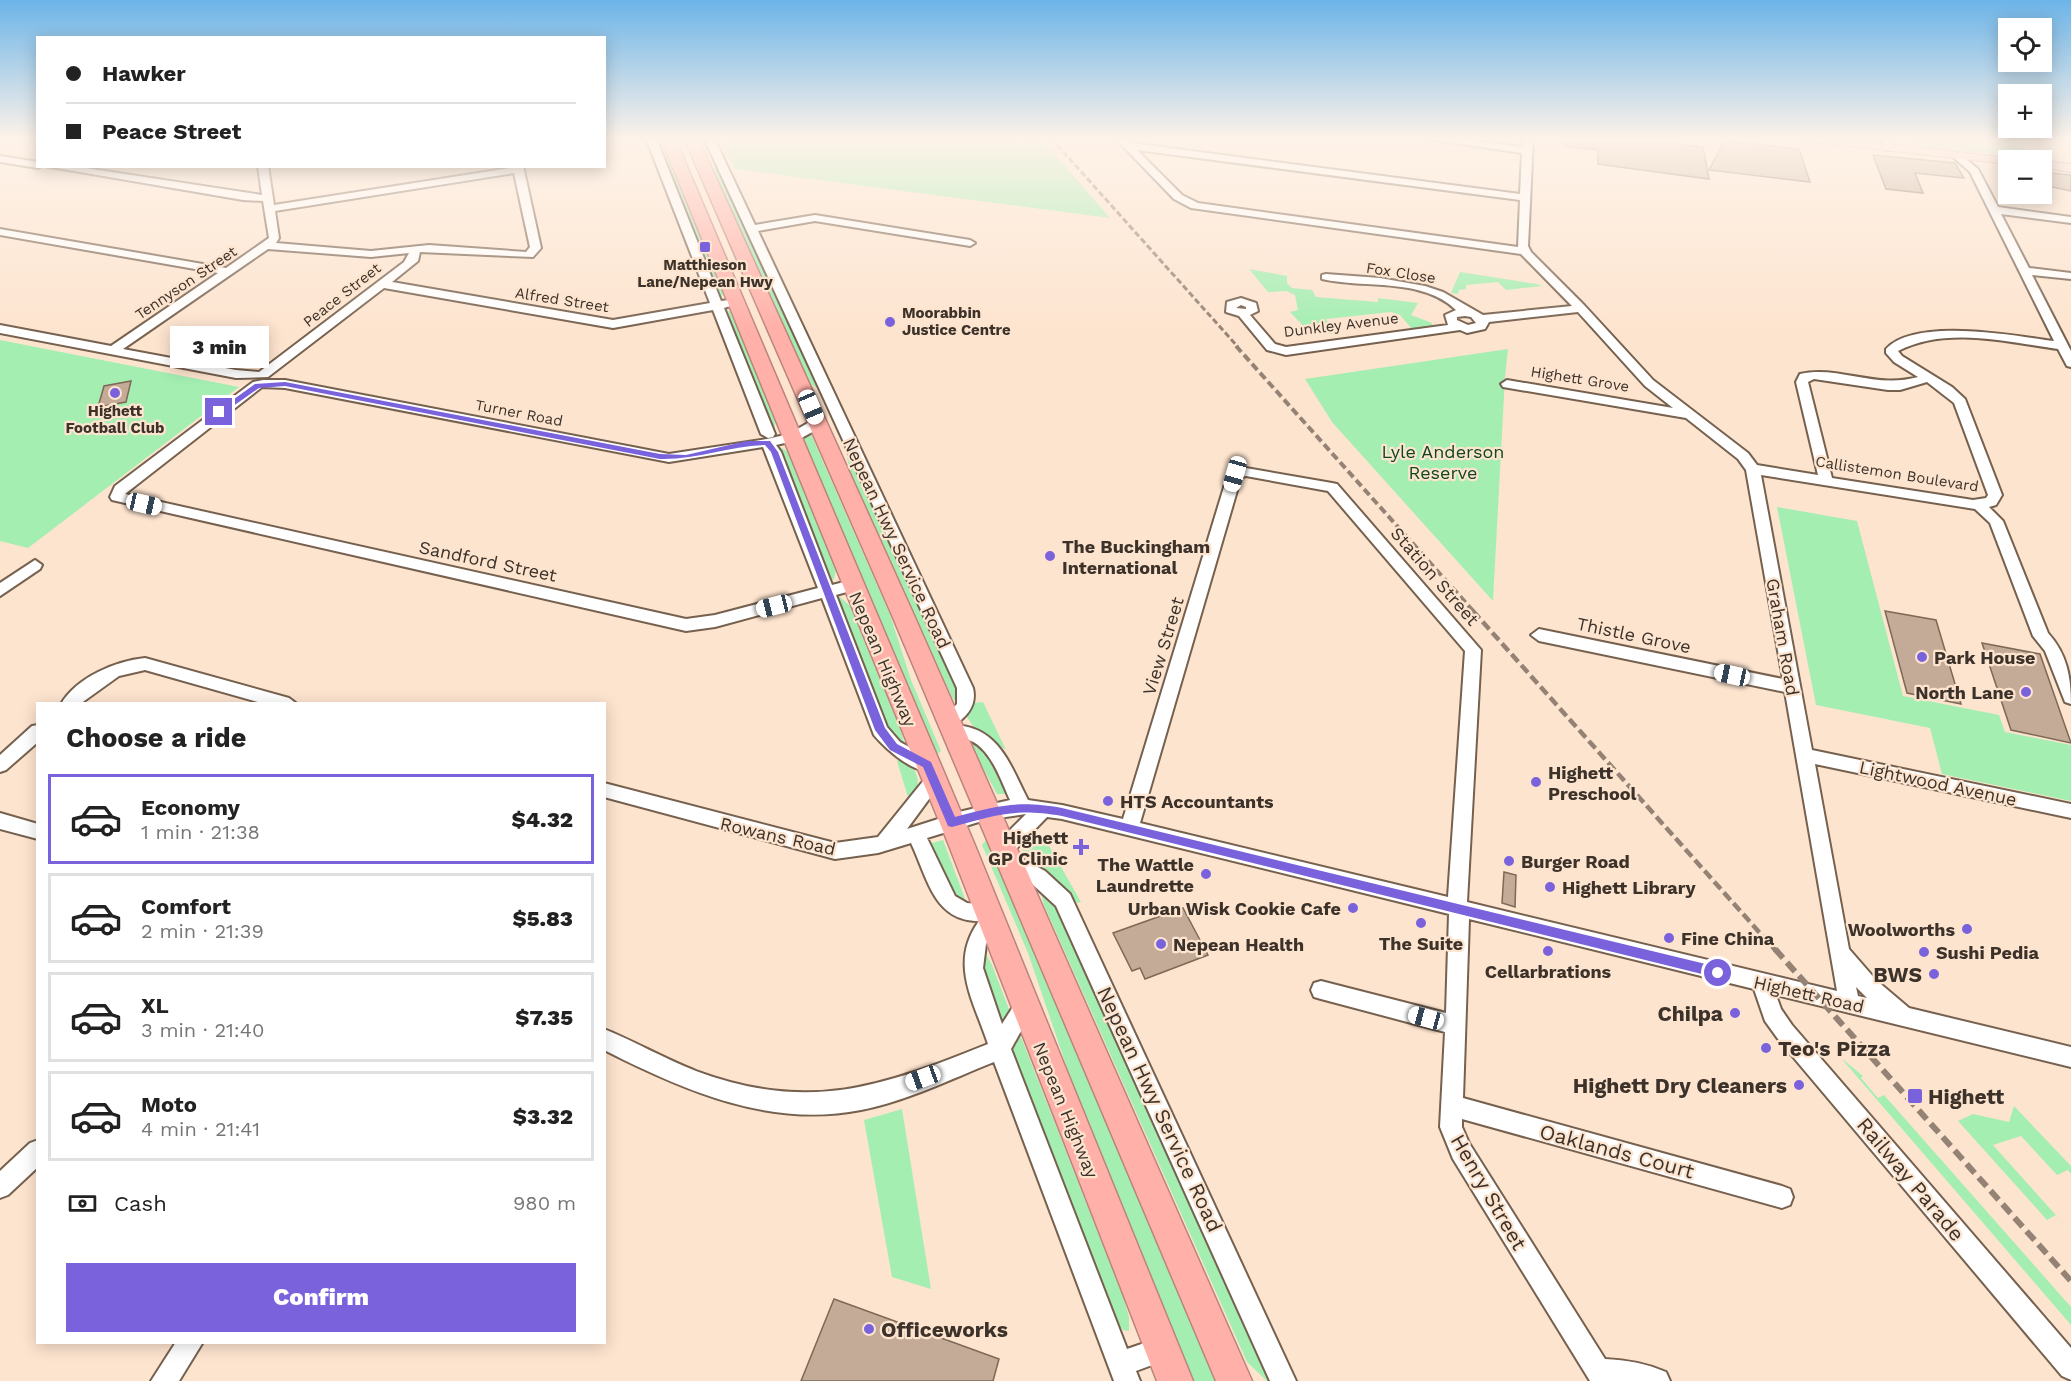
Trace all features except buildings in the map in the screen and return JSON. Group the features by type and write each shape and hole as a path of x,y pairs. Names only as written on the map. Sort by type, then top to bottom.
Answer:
{"highway":[{"name":"Nepean Highway","path":"695,202 952,823 1168,1365"},
{"name":"Nepean Highway","path":"719,202 836,463 1234,1381"},
{"path":"931,772 955,736"}],"street":[{"path":"267,246 274,238 269,203 273,202"},
{"path":"267,246 377,254 437,248 522,254 535,251 525,202"},
{"path":"676,202 886,740 931,772 912,811 883,842"},
{"name":"Nepean Hwy Service Road","path":"739,202 965,688 967,701 955,736"},
{"path":"1188,202 1195,206 1524,251 1574,308 1649,383 1743,456 1754,469"},
{"path":"1524,251 1526,202"},
{"path":"1990,202 2064,342 2071,363"},
{"path":"1994,210 2071,220"},
{"path":"751,229 815,218 970,243"},
{"path":"0,232 229,272"},
{"name":"Tennyson Street","path":"112,351 267,246"},
{"name":"Peace Street","path":"116,494 383,285 414,259 415,249"},
{"path":"2025,271 2071,276"},
{"name":"Fox Close","path":"1326,277 1435,292 1457,302 1465,312 1482,322"},
{"name":"Alfred Street","path":"383,285 613,324 736,302"},
{"path":"1482,322 1574,308"},
{"path":"1458,327 1450,317 1454,313 1465,312"},
{"name":"Dunkley Avenue","path":"1242,314 1271,347 1286,351 1458,327 1472,329 1482,322"},
{"name":"Turner Road","path":"0,329 660,457 686,457 747,444 818,423"},
{"name":"Callistemon Boulevard","path":"1754,469 1979,505 1991,502 1995,495 1960,402 1948,390 1898,359 1892,353 1893,349 1926,337 1958,334 2064,342"},
{"path":"1826,481 1802,382 1804,377 1814,375 1888,386 1900,386 1928,378"},
{"name":"Highett Grove","path":"1507,384 1689,415"},
{"path":"804,391 831,398"},
{"name":"Highett Grove","path":"1647,407 1675,404"},
{"path":"836,463 853,446"},
{"name":"Graham Road","path":"1754,469 1849,1004"},
{"name":"Station Street","path":"1235,474 1246,472 1332,487 1473,650 1458,910"},
{"name":"View Street","path":"1129,829 1235,474"},
{"name":"Sandford Street","path":"116,494 133,501 686,625 715,621 852,585"},
{"path":"1979,505 1996,520 2041,636 2052,648 2071,698"},
{"path":"0,591 35,565"},
{"name":"Thistle Grove","path":"1539,635 1792,687"},
{"path":"71,702 93,682 109,672 146,664 282,702"},
{"path":"955,736 973,732 990,745 1022,806"},
{"path":"0,765 36,733"},
{"name":"Lightwood Avenue","path":"1804,755 2071,812"},
{"name":"Rowans Road","path":"606,791 824,850 846,851 952,823"},
{"name":"Highett Road","path":"952,823 988,812 1022,806 1043,809 2071,1057"},
{"path":"1007,855 1043,809"},
{"path":"0,821 36,831"},
{"path":"915,833 948,902 964,912 989,916 976,941 973,968 1000,1049 1123,1372"},
{"name":"Nepean Hwy Service Road","path":"1007,855 1038,877 1063,900 1283,1381"},
{"name":"Henry Street","path":"1458,910 1460,931 1451,1127 1461,1151 1601,1376"},
{"path":"1840,953 1869,987 1911,1019"},
{"name":"Railway Parade","path":"1762,983 1772,1014 1785,1032 2071,1367"},
{"path":"1321,990 1455,1025"},
{"path":"606,1040 675,1074 740,1095 788,1105 836,1104 861,1099 1000,1049 1025,1006"},
{"name":"Oaklands Court","path":"1451,1105 1782,1197"},
{"path":"0,1187 36,1153"},
{"path":"164,1381 190,1344"},
{"name":"Nepean Highway","path":"1123,1372 1168,1365"},
{"path":"1601,1376 1625,1372 1657,1381"}],"green space":[{"path":"681,202 687,202 724,292 721,299"},
{"path":"728,202 732,202 812,374 826,394 811,384"},
{"path":"991,202 1097,202 1110,218"},
{"path":"1249,269 1287,276 1287,283 1292,288 1312,290 1316,297 1378,302 1378,298 1418,303 1411,315 1432,323 1433,328 1413,330 1400,315 1391,312 1326,319 1335,334 1310,333 1290,312 1298,310 1295,295 1287,291 1268,292"},
{"path":"1460,272 1542,286 1506,290 1498,282 1466,285 1466,289 1459,290 1458,294 1451,293"},
{"path":"725,310 732,312 776,421 774,429"},
{"path":"0,340 239,387 28,548 0,541"},
{"name":"Lyle Anderson Reserve","path":"1508,349 1493,601 1332,422 1305,379"},
{"path":"810,432 890,615 911,680 941,751 939,753 936,753 807,450 803,439"},
{"path":"778,446 789,452 836,570 834,579 830,581 775,447"},
{"path":"847,457 853,462 959,696 956,702 851,477"},
{"path":"1777,507 1857,521 1903,696 1999,715 2005,732 2071,745 2071,801 1942,774 1930,728 1816,705"},
{"path":"840,597 850,606 901,732 903,746 886,728 837,598"},
{"path":"983,702 1006,750 973,726 967,717 972,703"},
{"path":"973,741 984,751 1007,794 997,794 972,748"},
{"path":"904,757 918,780 911,807 897,761"},
{"path":"1026,833 1044,837 1081,902 1077,903 1054,878 1032,863 1024,854 1020,841"},
{"path":"987,839 1216,1381 1193,1381 1079,1103 1028,953 982,845"},
{"path":"943,840 967,904 964,905 948,887 935,852 928,844"},
{"path":"1040,889 1058,909 1273,1381 1267,1381 1247,1362 1044,905"},
{"path":"982,947 992,965 1012,1017 1004,1029 983,978"},
{"path":"1019,1032 1124,1299 1129,1317 1129,1331 1123,1330 1116,1321 1007,1040"},
{"path":"1841,1058 1863,1076 1861,1078 1878,1098 1884,1095 2071,1307 2071,1325"},
{"path":"2014,1106 2071,1166 2071,1174 2068,1170 2057,1175 2021,1136 1993,1145 2056,1215 2047,1220 1958,1121 1973,1114 2009,1122"},
{"path":"902,1109 931,1289 892,1277 864,1120"}],"railway":[{"path":"1109,202 1238,347"},
{"path":"1236,346 1475,613"},
{"path":"1473,611 1776,951"},
{"path":"1775,949 2071,1281"}],"place":[{"name":"Matthieson Lane/Nepean Hwy","path":"705,247"},
{"name":"Moorabbin Justice Centre","path":"890,322"},
{"name":"Highett Football Club","path":"115,393"},
{"name":"The Buckingham International","path":"1050,556"},
{"name":"Park House","path":"1922,657"},
{"name":"North Lane","path":"2026,692"},
{"name":"Highett Preschool","path":"1536,782"},
{"name":"HTS Accountants","path":"1108,801"},
{"name":"Highett GP Clinic","path":"1081,847"},
{"name":"Burger Road","path":"1509,861"},
{"name":"The Wattle Laundrette","path":"1206,874"},
{"name":"Highett Library","path":"1550,887"},
{"name":"Urban Wisk Cookie Cafe","path":"1353,908"},
{"name":"The Suite","path":"1421,923"},
{"name":"Woolworths","path":"1967,929"},
{"name":"Fine China","path":"1669,938"},
{"name":"Nepean Health","path":"1161,944"},
{"name":"Cellarbrations","path":"1548,951"},
{"name":"Sushi Pedia","path":"1924,952"},
{"name":"BWS","path":"1934,974"},
{"name":"Chilpa","path":"1735,1013"},
{"name":"Teo's Pizza","path":"1766,1048"},
{"name":"Highett Dry Cleaners","path":"1799,1085"},
{"name":"Highett","path":"1915,1096"},
{"name":"Officeworks","path":"869,1329"}],"route":[{"path":"219,412 257,385 285,384 660,457 686,457 747,444 767,443 774,452 880,730 894,747 927,765 952,823 1022,806 1062,812 1718,973"}]}
